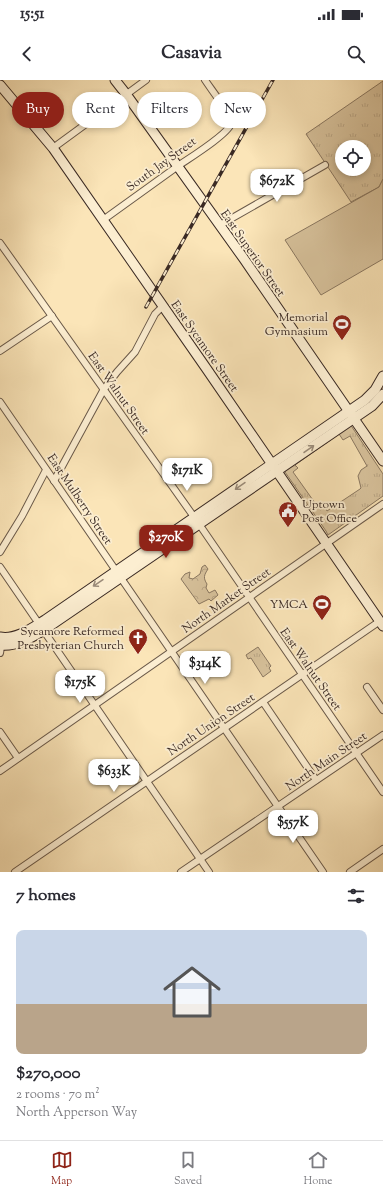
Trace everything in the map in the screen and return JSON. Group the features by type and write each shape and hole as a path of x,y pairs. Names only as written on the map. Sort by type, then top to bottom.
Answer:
{"main road":[{"name":"East Superior Street","path":"115,80 124,92"},
{"name":"East Sycamore Street","path":"0,85 53,148 382,622"},
{"name":"East Superior Street","path":"129,98 220,225 383,461"},
{"path":"351,415 366,400 383,376"},
{"path":"1,644 25,641 42,627 274,467 351,415 372,406 383,394"}],"street":[{"path":"129,92 146,80"},
{"name":"South Jay Street","path":"103,220 226,131 231,122 228,114 205,80"},
{"path":"53,148 80,128"},
{"path":"220,225 325,165"},
{"name":"East Walnut Street","path":"0,243 104,389 383,792"},
{"path":"54,480 104,389 135,352 155,314 163,306"},
{"path":"0,351 52,316"},
{"name":"East Mulberry Street","path":"0,402 323,872"},
{"path":"0,552 22,516 46,470"},
{"name":"North Market Street","path":"0,771 383,504"},
{"path":"0,567 209,872"},
{"name":"North Union Street","path":"15,872 302,675 382,622"},
{"path":"367,687 383,710"},
{"path":"263,702 316,780"},
{"path":"0,732 18,758"},
{"name":"North Main Street","path":"181,872 383,735"},
{"path":"350,872 383,849"}],"green space":[{"path":"383,81 383,179 379,187 351,202 306,134"},
{"path":"383,179 383,259 321,295 285,240 379,187"},
{"path":"350,424 383,474 383,496 328,535 285,472 285,468","holes":["339,434 343,440 350,436 367,466 361,470 358,476 361,488 327,511 325,507 320,510 293,472 298,468 295,465"]},
{"path":"205,565 208,569 204,576 207,584 206,588 209,593 215,590 218,595 211,601 209,599 199,604 181,579 185,574 190,572 189,578 193,579 200,574 202,567"},
{"path":"258,647 271,666 269,668 271,671 263,677 251,658 248,659 246,655"}],"railway":[{"path":"146,307 273,80"}],"place":[{"name":"Memorial Gymnasium","path":"342,341"},
{"name":"Uptown Post Office","path":"288,528"},
{"name":"YMCA","path":"322,621"},
{"name":"Sycamore Reformed Presbyterian Church","path":"138,655"}]}
